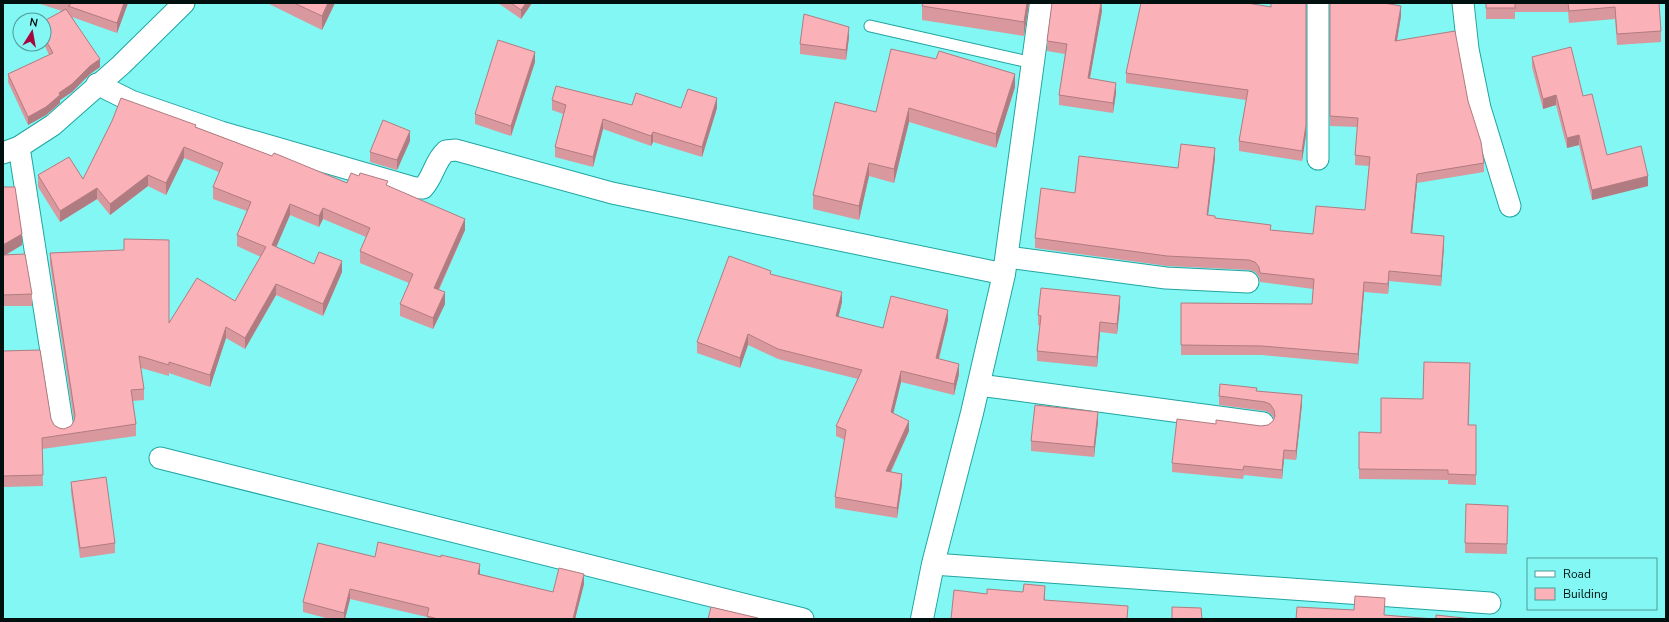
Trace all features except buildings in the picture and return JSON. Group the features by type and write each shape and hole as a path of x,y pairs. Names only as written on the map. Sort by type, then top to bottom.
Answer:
{"main road":[{"path":"922,619 933,564 979,385 1006,266 1041,3"}],"street":[{"path":"63,428 11,150 53,125 98,84 122,65 184,3"},
{"path":"1463,3 1468,49 1480,108 1510,206"},
{"path":"1313,4 1318,159"},
{"path":"98,84 131,101 221,132 415,188 423,188 430,180 440,157 446,151 456,150 612,192 1006,266 1166,278 1248,282"},
{"path":"979,385 1263,422"},
{"path":"160,458 803,619"},
{"path":"933,564 1490,603"}],"lane":[{"path":"870,26 1033,63"}]}
